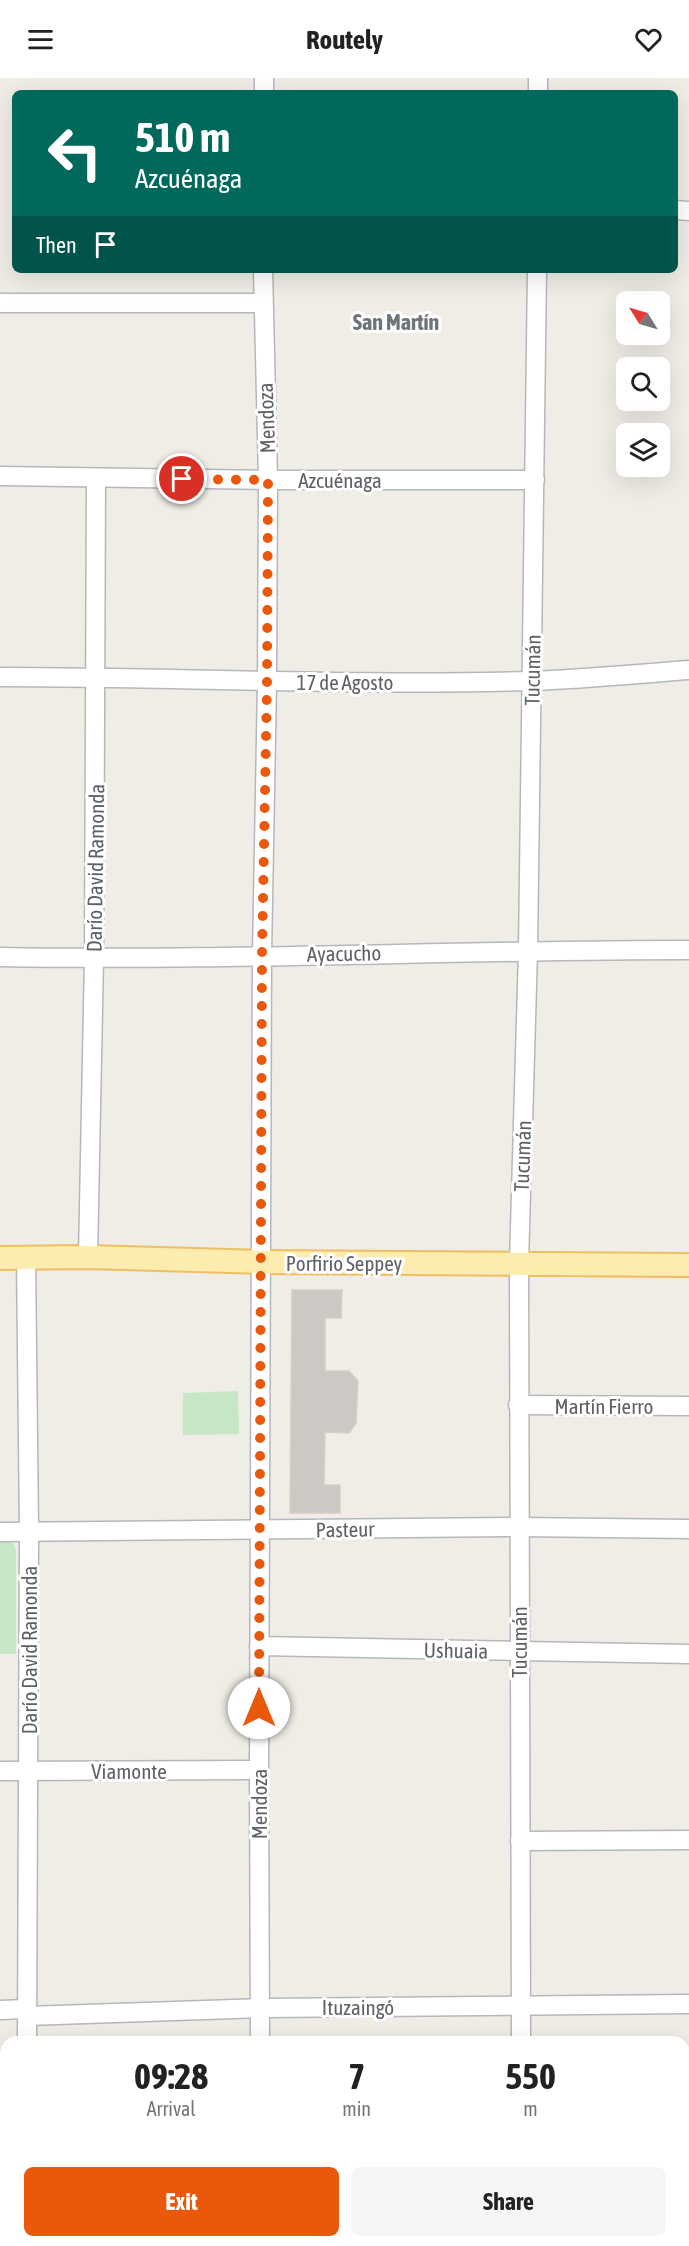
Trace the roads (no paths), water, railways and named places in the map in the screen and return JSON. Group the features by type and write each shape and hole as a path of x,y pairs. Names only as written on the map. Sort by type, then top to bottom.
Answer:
{"main road":[{"name":"Porfirio Seppey","path":"0,1258 88,1257 262,1262 689,1265"}],"street":[{"name":"Mendoza","path":"260,2036 262,955 268,480 263,273"},
{"name":"Tucumán","path":"521,2036 519,1263 528,950 537,273"},
{"path":"0,303 263,303"},
{"name":"Azcuénaga","path":"0,477 535,480"},
{"name":"Darío David Ramonda","path":"88,1257 97,677 96,478"},
{"name":"17 de Agosto","path":"0,677 97,677 267,682 532,681 689,670"},
{"name":"Ayacucho","path":"0,957 94,958 528,950 689,950"},
{"name":"Darío David Ramonda","path":"26,1258 29,1532 27,2036"},
{"name":"Martín Fierro","path":"518,1405 689,1406"},
{"name":"Pasteur","path":"0,1532 519,1527 689,1529"},
{"name":"Ushuaia","path":"259,1646 689,1654"},
{"name":"Viamonte","path":"0,1772 259,1770"},
{"path":"520,1841 689,1839"},
{"name":"Ituzaingó","path":"0,2010 27,2013 260,2008 689,2004"}],"district":[{"name":"San Martín","path":"396,322"}]}
